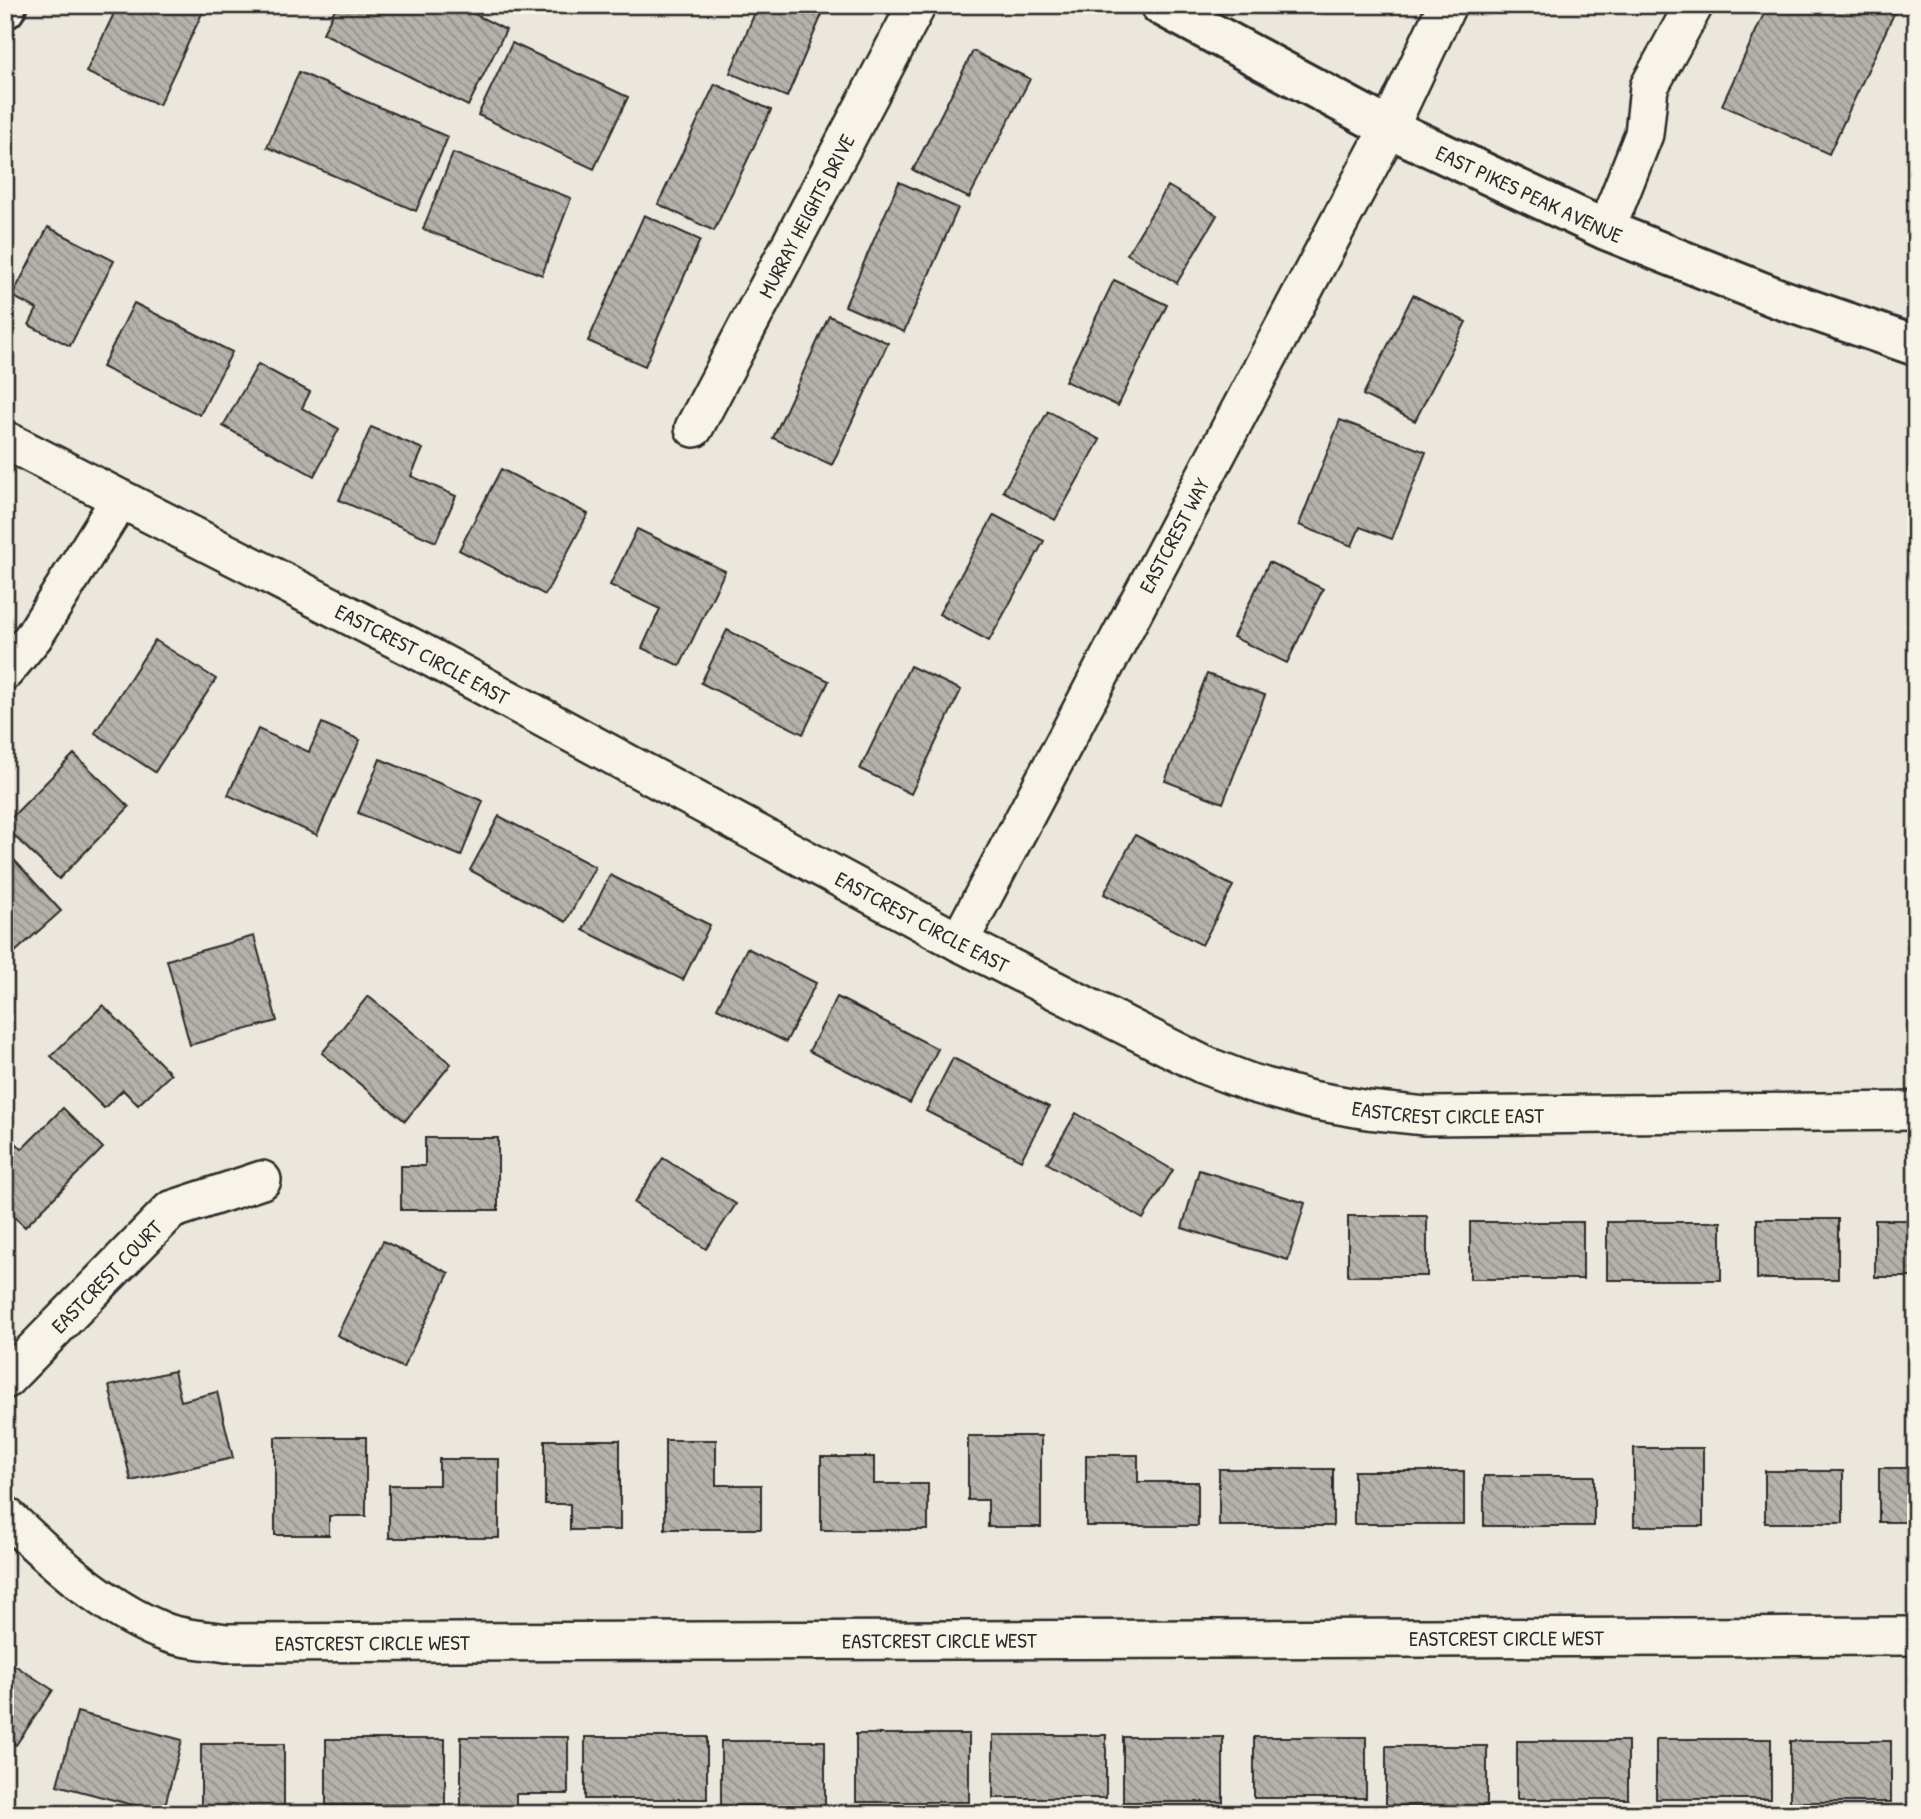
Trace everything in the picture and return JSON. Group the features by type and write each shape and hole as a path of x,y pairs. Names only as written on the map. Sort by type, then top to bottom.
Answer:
{"street":[{"name":"MURRAY HEIGHTS DRIVE","path":"694,428 917,5"},
{"name":"EAST PIKES PEAK AVENUE","path":"1160,5 1389,128 1606,230 1777,298 1916,346"},
{"name":"EASTCREST WAY","path":"959,942 1389,128 1447,5"},
{"path":"1606,230 1644,134 1649,86 1694,5"},
{"name":"EASTCREST CIRCLE EAST","path":"5,440 419,650 959,942 1203,1065 1251,1083 1334,1104 1425,1116 1916,1111"},
{"path":"5,671 34,636 120,499"},
{"name":"EASTCREST COURT","path":"5,1380 171,1210 262,1180"},
{"name":"EASTCREST CIRCLE WEST","path":"5,1515 51,1558 109,1604 164,1632 226,1643 1916,1636"}],"building":[{"path":"118,5 206,5 159,105 86,72"},
{"path":"337,5 457,5 506,30 468,106 323,33"},
{"path":"758,5 826,5 787,97 730,73"},
{"path":"1768,5 1898,5 1829,154 1722,105"},
{"path":"512,43 628,97 594,169 478,115"},
{"path":"973,51 1030,79 969,198 913,170"},
{"path":"299,72 448,137 416,211 267,147"},
{"path":"715,84 771,110 714,231 658,204"},
{"path":"453,153 571,198 542,275 423,229"},
{"path":"899,182 958,208 904,332 845,306"},
{"path":"1168,186 1217,215 1177,283 1127,254"},
{"path":"644,215 700,240 645,366 588,341"},
{"path":"48,227 114,261 70,346 29,325 37,309 12,296"},
{"path":"1114,280 1167,305 1118,406 1065,381"},
{"path":"1413,295 1466,322 1415,421 1363,395"},
{"path":"134,303 232,352 200,415 102,367"},
{"path":"829,316 888,343 832,465 773,438"},
{"path":"258,364 310,392 302,408 339,429 314,476 223,426"},
{"path":"1048,411 1100,440 1055,520 1003,491"},
{"path":"1340,420 1426,452 1392,539 1360,527 1352,546 1299,525"},
{"path":"371,427 423,449 411,476 456,496 436,542 339,500"},
{"path":"501,469 588,514 545,595 459,550"},
{"path":"994,515 1044,541 989,641 939,614"},
{"path":"637,529 725,571 680,666 642,648 660,609 610,585"},
{"path":"1269,562 1323,589 1287,663 1233,637"},
{"path":"727,630 829,681 803,734 701,683"},
{"path":"155,640 216,679 155,772 95,733"},
{"path":"910,666 961,690 911,794 860,769"},
{"path":"1207,674 1265,695 1223,803 1165,781"},
{"path":"322,723 360,740 317,835 228,795 258,729 309,752"},
{"path":"74,754 129,807 59,879 5,827 5,824"},
{"path":"380,759 483,801 461,856 358,813"},
{"path":"499,816 595,867 566,922 470,870"},
{"path":"1135,835 1233,886 1202,945 1104,894"},
{"path":"5,850 61,911 5,961"},
{"path":"610,875 710,925 683,980 583,930"},
{"path":"254,936 277,1021 190,1045 167,960"},
{"path":"747,948 816,983 786,1042 717,1008"},
{"path":"368,996 451,1064 405,1121 322,1053"},
{"path":"837,997 938,1049 910,1103 809,1051"},
{"path":"103,1005 171,1074 138,1105 123,1090 104,1108 51,1056"},
{"path":"953,1058 1049,1107 1021,1160 926,1111"},
{"path":"63,1108 103,1148 25,1227 5,1208 5,1132 22,1149"},
{"path":"1076,1113 1173,1170 1143,1219 1047,1163"},
{"path":"425,1138 498,1138 498,1210 401,1210 401,1166 425,1166"},
{"path":"663,1158 736,1204 706,1249 634,1203"},
{"path":"1199,1170 1305,1203 1288,1260 1182,1228"},
{"path":"1348,1216 1427,1216 1427,1276 1348,1276"},
{"path":"1757,1219 1838,1219 1838,1279 1757,1279"},
{"path":"1875,1220 1916,1220 1916,1277 1875,1277"},
{"path":"1470,1222 1583,1222 1583,1279 1470,1279"},
{"path":"1607,1222 1721,1222 1721,1280 1607,1280"},
{"path":"383,1241 449,1273 403,1368 337,1335"},
{"path":"174,1371 181,1401 217,1392 233,1458 131,1481 109,1386"},
{"path":"968,1436 1041,1436 1041,1527 988,1527 988,1500 968,1500"},
{"path":"275,1437 366,1437 366,1516 329,1516 329,1535 275,1535"},
{"path":"545,1440 620,1440 620,1530 570,1530 570,1504 545,1504"},
{"path":"665,1440 716,1440 716,1485 761,1485 761,1529 665,1529"},
{"path":"1634,1448 1703,1448 1703,1526 1634,1526"},
{"path":"1086,1455 1138,1455 1138,1482 1198,1482 1198,1526 1086,1526"},
{"path":"821,1457 874,1457 874,1484 928,1484 928,1530 821,1530"},
{"path":"439,1459 499,1459 499,1538 389,1538 389,1485 439,1485"},
{"path":"1879,1468 1916,1468 1916,1522 1879,1522"},
{"path":"1219,1469 1333,1469 1333,1526 1219,1526"},
{"path":"1354,1471 1464,1471 1464,1524 1354,1524"},
{"path":"1765,1471 1843,1471 1843,1523 1765,1523"},
{"path":"1484,1476 1594,1476 1594,1526 1484,1526"},
{"path":"5,1659 53,1690 16,1745 5,1738"},
{"path":"77,1712 182,1740 163,1813 57,1785"},
{"path":"856,1734 969,1734 969,1802 856,1802"},
{"path":"993,1735 1106,1735 1106,1798 993,1798"},
{"path":"461,1737 568,1737 568,1794 516,1794 516,1814 461,1814"},
{"path":"585,1737 707,1737 707,1799 585,1799"},
{"path":"1123,1737 1223,1737 1223,1802 1123,1802"},
{"path":"1254,1737 1366,1737 1366,1798 1254,1798"},
{"path":"326,1739 445,1739 445,1805 326,1805"},
{"path":"1656,1739 1771,1739 1771,1799 1656,1799"},
{"path":"721,1741 825,1741 825,1806 721,1806"},
{"path":"1517,1741 1628,1741 1628,1799 1517,1799"},
{"path":"1790,1741 1891,1741 1891,1802 1790,1802"},
{"path":"201,1744 284,1744 284,1814 201,1814"},
{"path":"1386,1746 1487,1746 1487,1806 1386,1806"}]}
